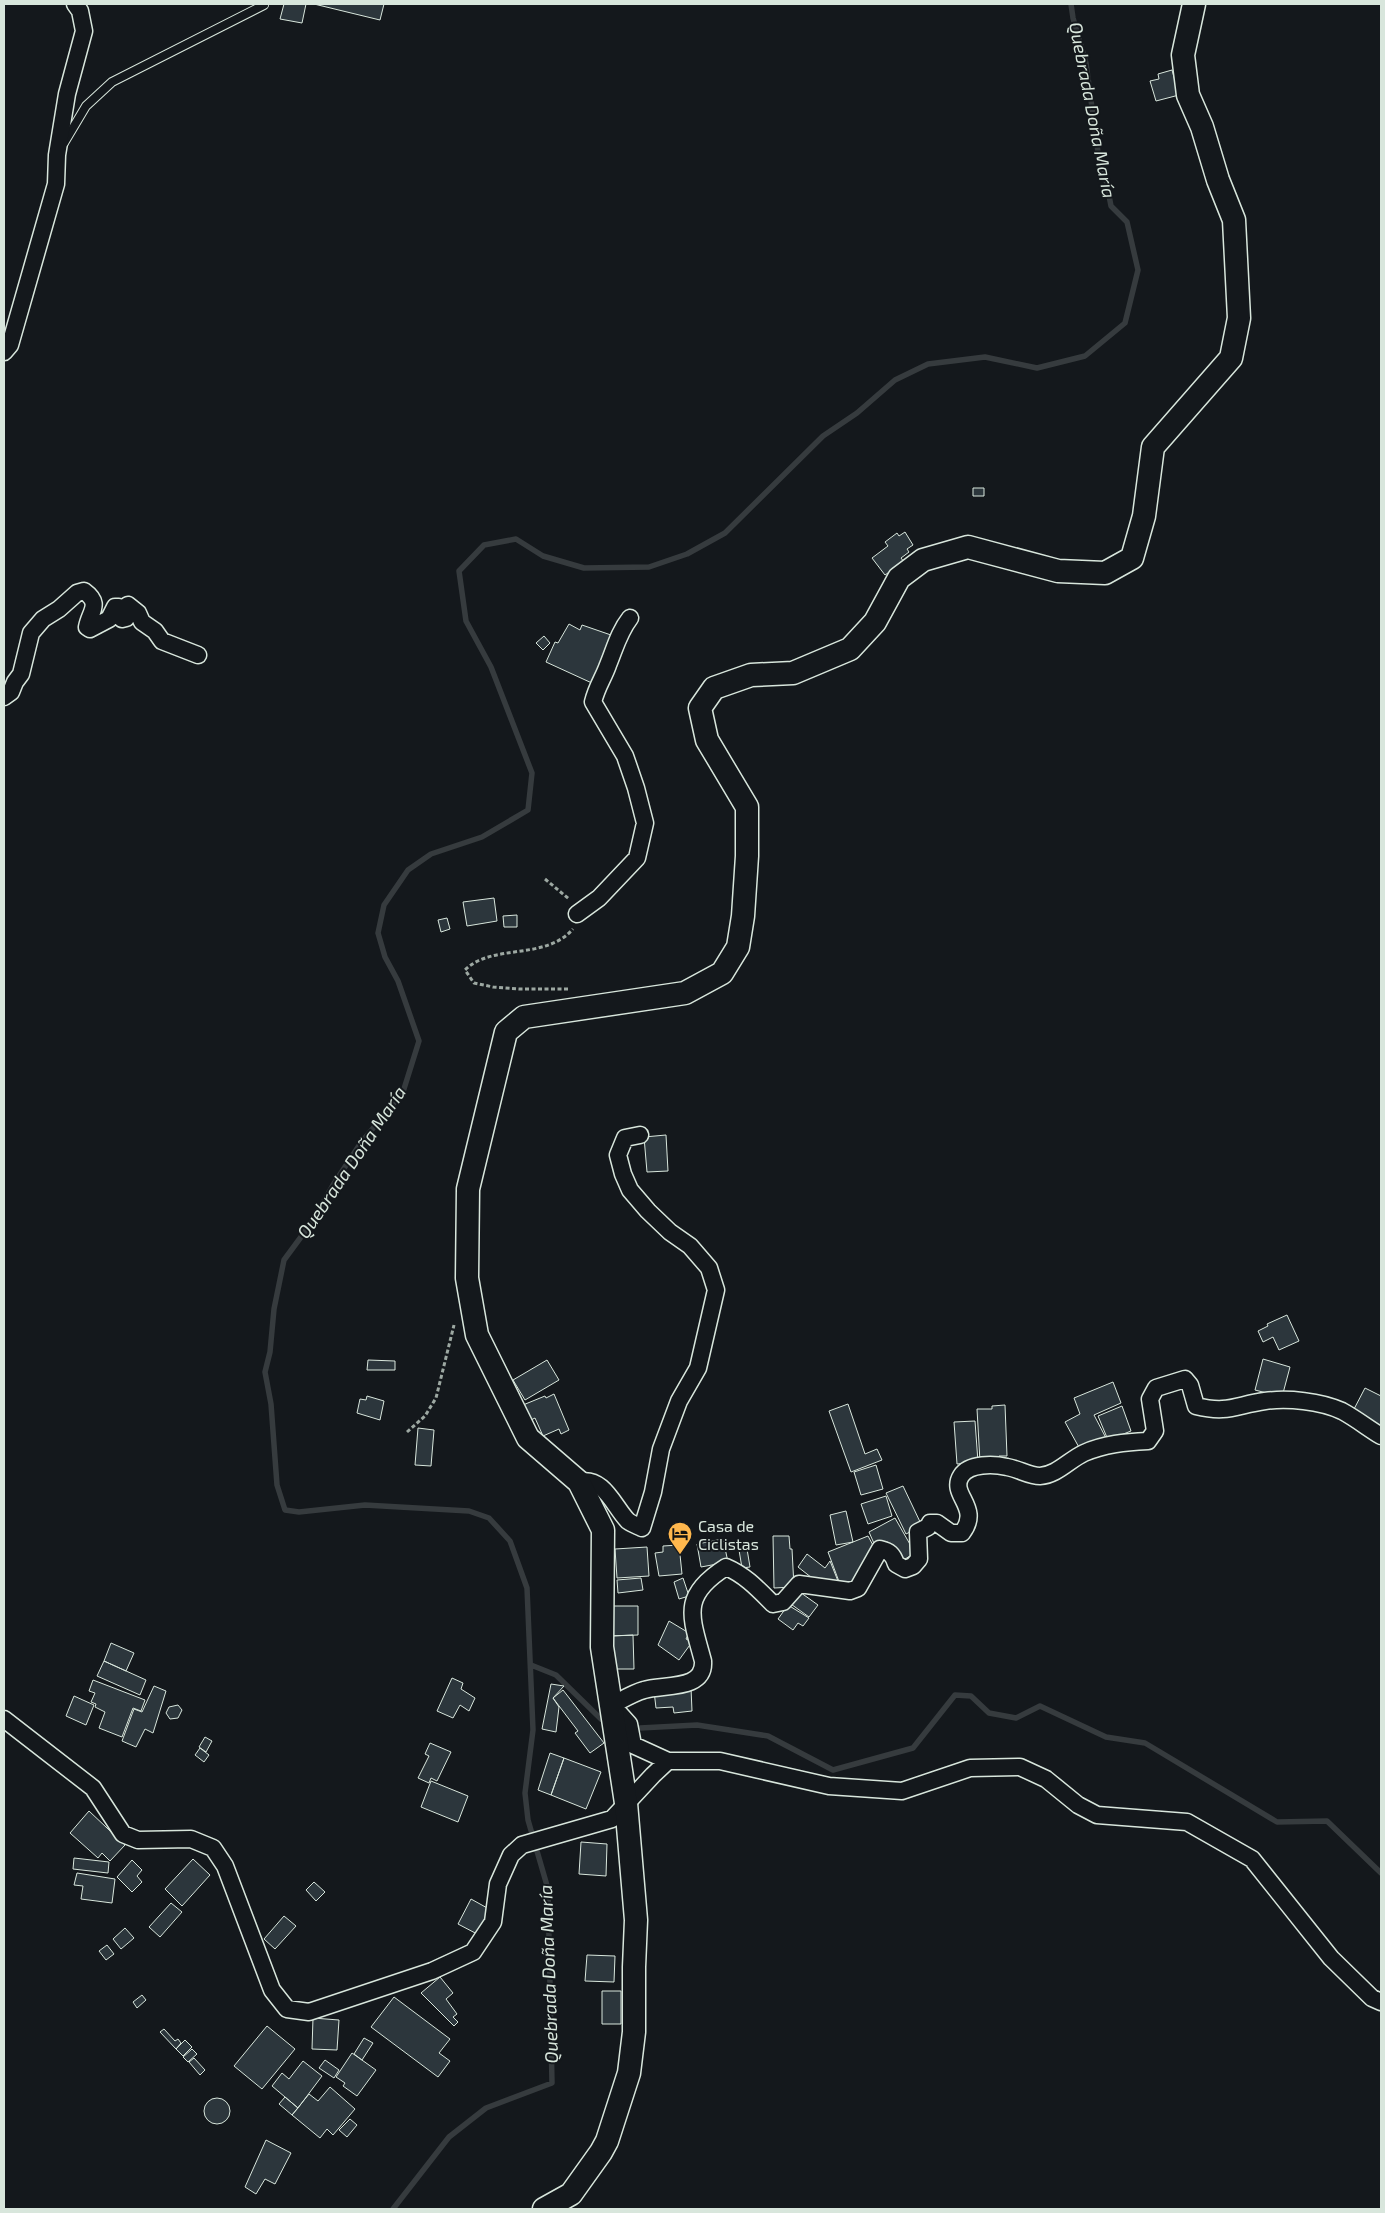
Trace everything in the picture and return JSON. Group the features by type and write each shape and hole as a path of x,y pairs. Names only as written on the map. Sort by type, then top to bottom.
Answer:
{"street":[{"path":"4,352 10,345 56,184 57,155 67,94 84,32 80,11 75,4"},
{"path":"544,2209 571,2194 608,2141 630,2073 634,2032 636,1920 626,1803 602,1647 603,1530 579,1482 528,1438 477,1335 471,1300 468,1278 468,1189 506,1032 524,1017 685,993 722,973 738,947 743,916 748,856 747,807 707,740 700,708 714,688 751,676 793,673 850,649 875,622 900,578 923,560 968,547 1058,572 1106,573 1132,558 1144,516 1153,447 1231,358 1239,318 1234,220 1218,180 1202,127 1188,96 1183,55 1194,4"},
{"path":"4,697 11,692 21,674 31,633 43,619 59,609 77,593 84,591 90,595 94,602 91,617 86,627 90,629 109,619 115,607 119,607 122,619 126,618 128,604 138,613 142,622 155,631 162,642 198,655"},
{"path":"578,914 599,898 637,858 643,836 645,823 625,756 593,702 597,685 608,667 622,628 630,618"},
{"path":"579,1482 592,1482 609,1494 630,1522 642,1528 653,1492 661,1449 679,1401 698,1368 716,1290 709,1268 690,1246 670,1232 630,1190 618,1155 625,1138 640,1135"},
{"path":"612,1705 644,1690 689,1682 700,1675 703,1669 703,1661 691,1615 697,1594 711,1576 726,1567 737,1571 750,1581 773,1604 783,1602 800,1584 850,1591 858,1588 880,1549 886,1550 893,1556 896,1564 905,1569 913,1566 919,1559 918,1532 930,1524 937,1523 951,1533 962,1533 967,1526 969,1508 958,1489 960,1477 968,1469 976,1466 1007,1467 1035,1476 1048,1475 1084,1453 1118,1443 1148,1441 1155,1431 1150,1399 1156,1388 1184,1380 1190,1385 1196,1406 1214,1410 1233,1409 1265,1401 1299,1400 1340,1410 1381,1436"},
{"path":"612,1705 629,1724 633,1745 668,1762 720,1761 829,1786 902,1791 970,1768 1020,1767 1046,1779 1078,1805 1097,1815 1186,1822 1252,1859 1331,1958 1372,1998 1381,2002"},
{"path":"4,1719 93,1788 123,1834 138,1840 191,1839 213,1848 226,1866 272,1990 287,2009 309,2012 432,1972 473,1952 493,1922 498,1884 510,1854 522,1845 612,1819 668,1762"}],"lane":[{"path":"57,155 86,106 112,82 264,5"}],"path":[{"path":"545,879 564,893 573,903 578,914 576,926 567,936 553,944 537,950 482,960 471,964 465,970 474,983 493,987 573,988"},
{"path":"406,1432 425,1416 436,1398 450,1337 457,1317 471,1300"}],"building":[{"path":"284,4 306,4 302,23 280,19"},
{"path":"314,4 384,4 380,20"},
{"path":"1172,70 1179,95 1156,101 1150,81 1159,79 1158,74"},
{"path":"973,488 984,488 984,496 973,496"},
{"path":"905,532 913,545 907,549 909,552 901,558 904,562 885,575 872,558 888,546 885,542 897,533 899,536"},
{"path":"569,624 580,630 582,625 611,635 594,684 546,662 555,642 558,643"},
{"path":"544,636 550,643 543,650 536,643"},
{"path":"494,898 497,921 467,926 463,902"},
{"path":"517,915 517,927 504,927 503,916"},
{"path":"447,918 450,929 441,932 438,920"},
{"path":"666,1135 668,1171 647,1172 644,1137"},
{"path":"1287,1315 1299,1341 1279,1350 1273,1337 1263,1342 1258,1331 1268,1326 1267,1324"},
{"path":"1263,1359 1290,1367 1282,1397 1255,1390"},
{"path":"368,1360 395,1361 395,1370 367,1370"},
{"path":"547,1360 559,1380 525,1400 513,1380"},
{"path":"1113,1382 1121,1403 1094,1415 1106,1438 1081,1451 1065,1422 1080,1414 1074,1398"},
{"path":"1365,1388 1381,1396 1381,1426 1353,1411"},
{"path":"554,1394 569,1430 561,1434 559,1429 543,1436 535,1418 531,1420 523,1405"},
{"path":"367,1396 384,1401 380,1420 357,1413 360,1399 366,1400"},
{"path":"848,1404 865,1454 877,1449 882,1460 851,1472 829,1411"},
{"path":"1005,1405 1007,1456 999,1456 999,1462 980,1462 977,1409 992,1409 992,1406"},
{"path":"1122,1406 1131,1431 1108,1440 1098,1416"},
{"path":"975,1421 978,1462 957,1464 954,1422"},
{"path":"418,1428 434,1430 431,1466 415,1465"},
{"path":"876,1465 883,1489 861,1495 854,1472"},
{"path":"903,1486 922,1526 906,1534 886,1493"},
{"path":"886,1496 892,1516 868,1524 861,1504"},
{"path":"846,1511 853,1542 836,1545 830,1515"},
{"path":"895,1518 915,1553 900,1562 888,1542 876,1548 869,1532"},
{"path":"773,1536 789,1536 790,1549 792,1549 794,1587 774,1588"},
{"path":"868,1536 874,1547 853,1587 841,1587 828,1552"},
{"path":"723,1539 728,1562 701,1567 697,1544"},
{"path":"679,1545 682,1574 659,1576 655,1553 663,1552 663,1546"},
{"path":"647,1547 649,1576 617,1578 615,1549"},
{"path":"747,1549 750,1567 742,1568 739,1550"},
{"path":"807,1554 825,1568 830,1561 840,1586 821,1585 798,1567"},
{"path":"641,1578 643,1590 618,1593 617,1580"},
{"path":"683,1578 689,1596 679,1599 674,1582"},
{"path":"797,1590 818,1605 809,1617 788,1602"},
{"path":"788,1605 809,1618 803,1626 798,1623 793,1630 778,1619"},
{"path":"609,1606 638,1606 638,1635 610,1636"},
{"path":"669,1621 689,1633 686,1639 692,1642 679,1660 658,1645"},
{"path":"633,1635 634,1669 611,1669 610,1636"},
{"path":"111,1643 134,1653 126,1671 104,1661"},
{"path":"104,1661 146,1680 140,1695 97,1676"},
{"path":"452,1678 463,1683 461,1689 475,1698 469,1711 460,1705 453,1718 437,1711"},
{"path":"93,1680 145,1700 141,1711 133,1708 122,1737 99,1728 105,1712 95,1707 96,1704 91,1702 95,1693 89,1691"},
{"path":"551,1684 564,1686 553,1698 559,1707 556,1732 542,1729"},
{"path":"154,1686 166,1691 153,1733 145,1729 136,1747 122,1741 134,1709 142,1712"},
{"path":"691,1688 692,1711 674,1713 673,1707 656,1708 654,1691"},
{"path":"563,1690 604,1743 590,1753 575,1733 578,1731 553,1698"},
{"path":"74,1696 94,1705 86,1725 66,1716"},
{"path":"178,1705 182,1710 178,1718 170,1719 166,1713 169,1707"},
{"path":"205,1737 212,1741 206,1752 199,1747"},
{"path":"430,1743 451,1752 437,1781 431,1778 429,1783 418,1778 429,1756 425,1754"},
{"path":"200,1748 209,1755 204,1762 195,1755"},
{"path":"550,1753 564,1758 551,1795 538,1790"},
{"path":"564,1758 601,1772 586,1809 551,1795"},
{"path":"431,1781 468,1796 458,1822 421,1807"},
{"path":"89,1811 125,1845 110,1861 102,1853 98,1858 70,1833"},
{"path":"581,1842 607,1844 606,1876 579,1874"},
{"path":"74,1858 109,1862 108,1873 73,1869"},
{"path":"193,1859 210,1875 182,1906 165,1889"},
{"path":"132,1860 142,1870 137,1876 142,1882 132,1892 117,1877"},
{"path":"77,1873 115,1879 112,1903 81,1899 83,1886 74,1885"},
{"path":"314,1882 325,1892 316,1901 306,1890"},
{"path":"471,1899 489,1909 479,1935 458,1924"},
{"path":"171,1903 182,1912 160,1937 149,1927"},
{"path":"284,1916 296,1926 275,1949 264,1939"},
{"path":"125,1928 134,1938 121,1949 113,1939"},
{"path":"107,1945 114,1954 106,1960 99,1951"},
{"path":"587,1955 615,1956 614,1982 585,1981"},
{"path":"440,1977 453,1993 446,1999 457,2014 453,2017 458,2022 454,2026 421,1993"},
{"path":"602,1991 621,1991 621,2024 602,2024"},
{"path":"142,1995 146,2000 137,2008 133,2002"},
{"path":"394,1997 450,2039 439,2053 450,2061 438,2077 371,2027"},
{"path":"313,2018 339,2020 337,2050 312,2049"},
{"path":"267,2026 295,2049 262,2089 234,2066"},
{"path":"164,2029 175,2041 178,2039 181,2043 176,2049 160,2032"},
{"path":"364,2038 373,2043 362,2060 354,2054"},
{"path":"185,2040 192,2047 183,2056 176,2049"},
{"path":"192,2049 197,2054 188,2062 183,2057"},
{"path":"352,2053 376,2070 357,2096 343,2086 345,2083 336,2077"},
{"path":"194,2058 205,2070 200,2075 189,2062"},
{"path":"325,2060 339,2070 334,2078 319,2068"},
{"path":"303,2061 322,2076 298,2108 272,2086 282,2073 289,2079"},
{"path":"330,2087 355,2109 333,2135 327,2129 320,2138 292,2115 309,2094 318,2101"},
{"path":"285,2097 298,2108 292,2115 279,2104"},
{"path":"217,2098 226,2102 230,2111 226,2120 217,2124 208,2120 204,2111 208,2102"},
{"path":"350,2119 357,2125 347,2137 339,2130"},
{"path":"266,2140 291,2153 275,2184 265,2179 256,2194 245,2187"}],"waterway":[{"name":"Quebrada Doña María","path":"393,2209 449,2137 486,2108 552,2083 548,1889 528,1820 525,1793 533,1730 527,1588 510,1541 489,1518 469,1511 365,1505 299,1512 285,1510 277,1485 271,1404 265,1372 270,1352 274,1309 284,1260 312,1222 333,1185 360,1144 403,1092 419,1041 398,981 385,957 378,933 384,905 408,870 431,854 482,837 528,810 532,773 491,667 466,621 459,571 484,545 516,539 543,556 584,568 649,567 687,554 725,533 823,436 857,413 895,380 928,364 985,357 1037,368 1085,356 1125,323 1138,270 1127,222 1111,206 1106,180 1100,167 1086,63 1073,18 1071,4"},
{"path":"531,1665 556,1675 601,1719"},
{"path":"640,1728 697,1725 768,1736 833,1770 913,1748 955,1695 971,1696 989,1713 1016,1718 1040,1706 1106,1737 1145,1743 1277,1822 1327,1821 1381,1873"}],"place":[{"name":"Casa de Ciclistas","path":"680,1555"}]}
